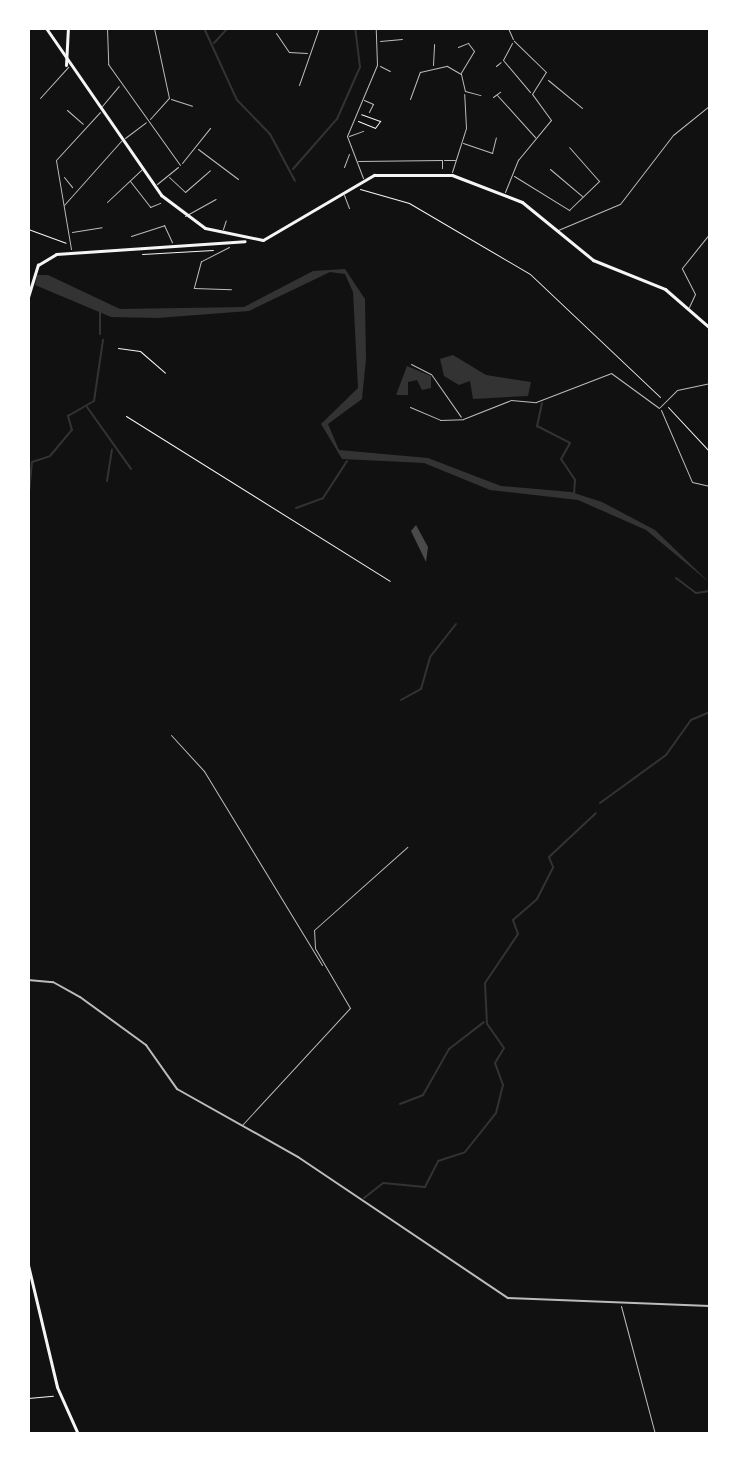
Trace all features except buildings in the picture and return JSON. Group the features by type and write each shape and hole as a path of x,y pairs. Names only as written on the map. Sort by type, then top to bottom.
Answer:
{"main road":[{"path":"46,28 67,66 154,186 185,216 221,235 245,241"},
{"path":"67,66 68,28"},
{"path":"28,297 35,272 47,258 71,252 232,247 279,234 341,189 363,178 452,175 505,192 593,260 648,280 689,307 710,328"},
{"path":"232,247 237,240"},
{"path":"28,1265 60,1395 78,1434"}],"street":[{"path":"107,28 108,64 180,165"},
{"path":"154,28 169,98"},
{"path":"299,85 319,28"},
{"path":"363,178 347,136 352,118 377,65 376,28"},
{"path":"508,28 514,41 536,56 546,79 582,108"},
{"path":"282,29 280,34 289,52 309,52"},
{"path":"276,33 280,34"},
{"path":"458,47 461,38"},
{"path":"378,41 402,39"},
{"path":"496,66 514,41"},
{"path":"452,175 462,142 465,91 461,74 474,51 461,43"},
{"path":"433,68 434,44"},
{"path":"503,60 551,120 511,175 505,192"},
{"path":"377,65 390,71"},
{"path":"40,98 67,66"},
{"path":"410,99 420,72 433,68 461,74"},
{"path":"532,94 546,79"},
{"path":"303,80 307,82"},
{"path":"71,252 56,160 121,84"},
{"path":"476,92 481,89"},
{"path":"465,91 480,95"},
{"path":"493,97 500,92"},
{"path":"497,95 537,139"},
{"path":"169,98 192,106"},
{"path":"63,207 74,189 169,98"},
{"path":"361,100 373,104 369,112"},
{"path":"556,231 620,204 673,135 710,105"},
{"path":"67,110 85,125"},
{"path":"154,186 196,150 196,138 210,128"},
{"path":"347,136 361,138 363,131"},
{"path":"462,142 492,153 496,137"},
{"path":"511,175 564,211 583,198 598,176 569,147"},
{"path":"196,150 238,179"},
{"path":"344,167 351,153"},
{"path":"442,160 442,168"},
{"path":"355,162 455,160"},
{"path":"550,169 583,198"},
{"path":"107,202 141,170"},
{"path":"167,175 185,192 210,170"},
{"path":"64,177 74,189"},
{"path":"128,179 150,207 160,203"},
{"path":"341,189 349,208"},
{"path":"60,194 71,193"},
{"path":"185,216 216,199"},
{"path":"221,235 226,220"},
{"path":"131,236 164,225 173,250"},
{"path":"69,232 102,227"},
{"path":"689,307 695,294 682,268 709,239 710,233"},
{"path":"231,289 194,288 201,261 232,247"},
{"path":"411,364 431,374 462,419"},
{"path":"410,407 440,420 462,419 511,400 536,402 611,373 660,407 693,471 692,482 709,486"},
{"path":"660,407 666,399 710,383"},
{"path":"171,735 204,771 349,1010 241,1126"},
{"path":"324,966 314,930 407,847"},
{"path":"28,980 53,982 80,997 146,1045 177,1089 241,1126 512,1300 621,1306 710,1306"},
{"path":"621,1306 655,1434"}],"path":[{"path":"352,118 375,128 380,121 355,112"},
{"path":"356,188 409,203 530,274 566,301 710,452"},
{"path":"28,229 71,243"},
{"path":"118,348 144,353 165,373"},
{"path":"126,416 390,581"},
{"path":"28,1398 60,1395"}],"shaded area":[{"path":"345,269 365,299 366,359 362,399 328,424 339,450 428,458 501,486 571,492 602,502 655,530 710,583 646,530 578,500 490,490 424,463 342,459 321,424 358,388 353,292 345,274 330,272 249,311 157,318 111,317 35,285 37,275 48,275 120,309 244,307 313,271"},
{"path":"453,355 486,375 531,382 528,396 473,399 470,381 459,385 444,376 440,359"},
{"path":"407,366 431,376 431,388 422,390 417,380 408,382 408,395 396,395"}],"waterway":[{"path":"204,28 237,100 270,134 295,181"},
{"path":"214,43 228,28"},
{"path":"293,169 337,119 360,67 355,28"},
{"path":"100,310 100,334"},
{"path":"28,502 32,462 50,456 72,430 68,416 94,401 103,340"},
{"path":"542,403 537,426 570,443 561,459 575,480 574,494"},
{"path":"87,407 131,469"},
{"path":"107,481 112,449"},
{"path":"296,508 323,498 347,461"},
{"path":"676,578 696,593 710,591"},
{"path":"401,700 421,689 430,657 456,624"},
{"path":"600,803 666,755 691,720 710,712"},
{"path":"364,1198 383,1183 425,1187 438,1161 465,1152 496,1113 503,1085 495,1063 504,1048 487,1024 485,983 518,934 513,920 537,899 553,867 549,857 596,813"},
{"path":"400,1104 423,1095 449,1049 484,1022"}]}
